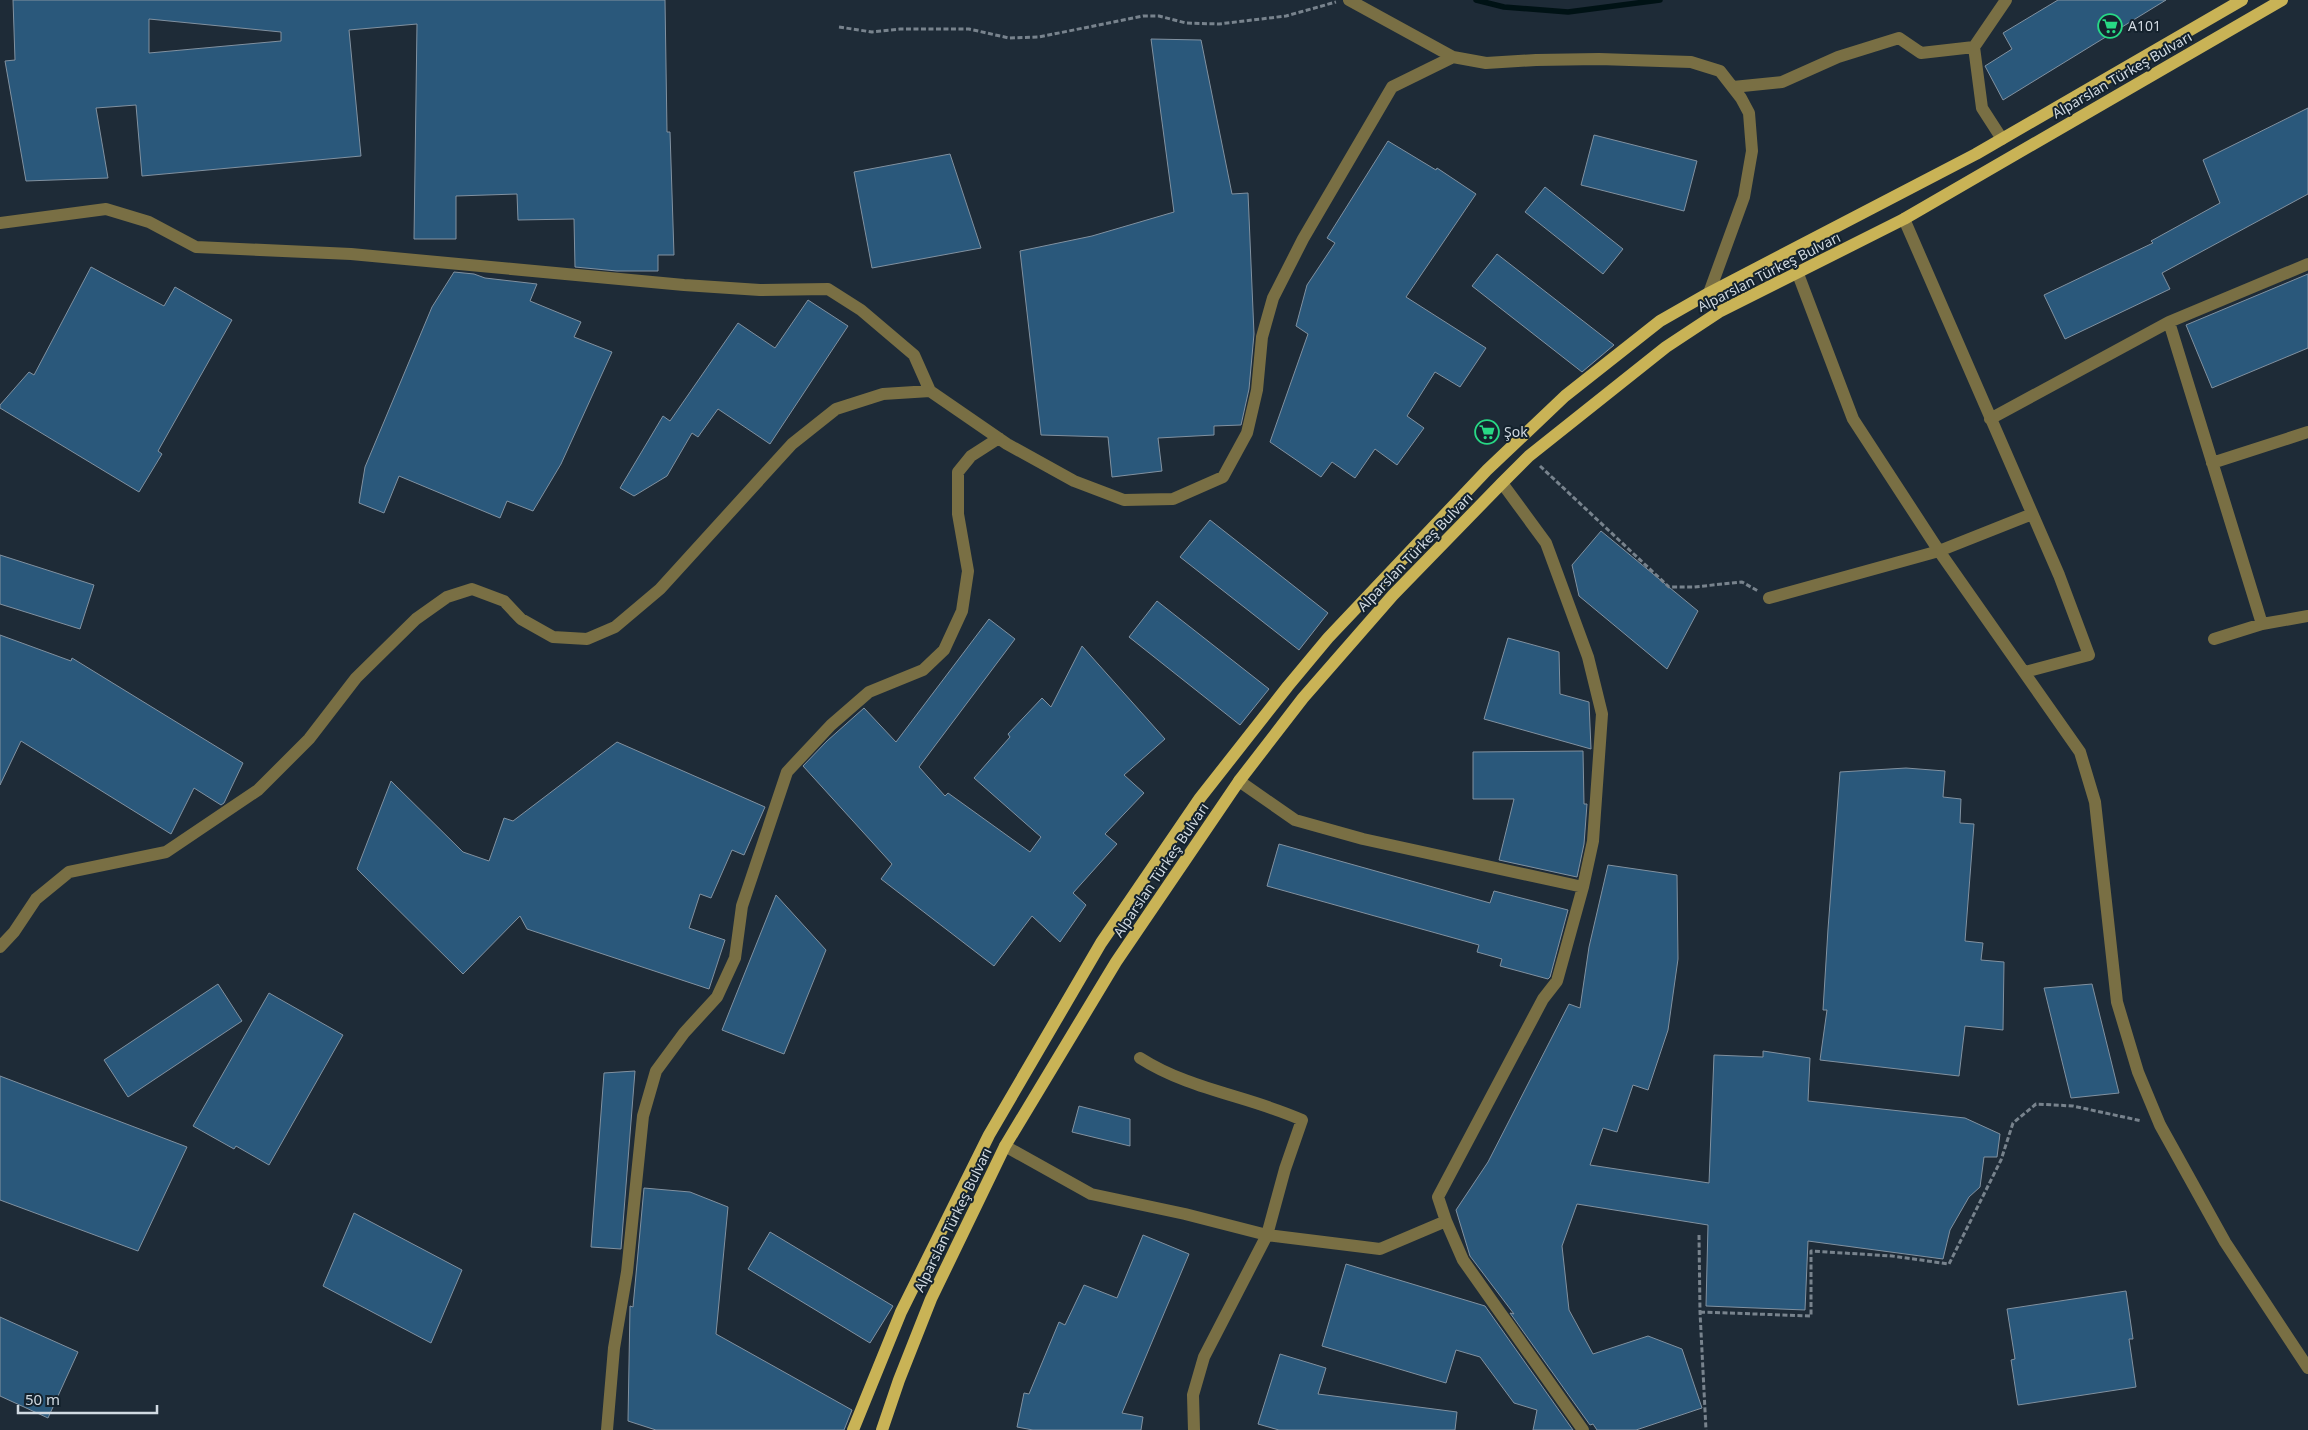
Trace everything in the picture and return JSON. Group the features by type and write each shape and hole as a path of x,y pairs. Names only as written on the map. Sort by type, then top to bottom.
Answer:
{"main road":[{"name":"Alparslan Türkeş Bulvarı","path":"853,1430 901,1312 989,1135 1101,943 1200,798 1288,686 1328,638 1487,470 1565,396 1660,321 1709,292 2002,139 2242,0"},
{"name":"Alparslan Türkeş Bulvarı","path":"882,1430 898,1380 931,1299 1005,1146 1116,962 1239,781 1304,698 1386,602 1502,483 1529,456 1666,346 1719,312 1798,274 1904,219 2282,0"}],"street":[{"path":"2002,139 1982,108 1974,47 2006,0"},
{"path":"1350,1 1452,57 1486,63 1563,59 1691,62 1720,71 1733,87 1749,113 1752,151 1744,197 1709,292"},
{"path":"1733,87 1782,82 1838,57 1899,38 1921,53 1974,47"},
{"path":"0,223 106,209 149,222 196,247 351,254 684,285 760,290 828,289 861,310 914,355 930,391 999,438 1074,481 1124,500 1173,499 1223,477 1247,433 1257,390 1262,337 1273,298 1303,239 1392,87 1452,57"},
{"path":"1904,219 2059,575 2089,655 2025,672"},
{"path":"1990,420 2169,322 2308,264"},
{"path":"1798,274 1853,419 1939,550 2080,752 2094,802 2117,1002 2138,1072 2160,1125 2225,1242 2308,1368"},
{"path":"2169,322 2212,464 2236,532 2262,624"},
{"path":"0,947 14,932 36,899 69,872 166,852 258,790 310,739 356,678 416,619 447,597 472,589 504,601 521,619 553,637 587,639 615,627 660,589 792,444 836,409 883,394 930,391"},
{"path":"2212,464 2308,432"},
{"path":"607,1430 614,1348 627,1272 643,1116 656,1071 684,1033 717,996 735,958 742,906 787,772 831,725 869,692 923,670 944,650 962,611 968,571 958,514 958,472 971,456 999,438"},
{"path":"1502,483 1546,543 1588,657 1602,714 1593,841 1583,887 1557,981 1543,1000 1438,1197 1463,1260 1584,1430"},
{"path":"1769,598 1939,550 2032,514"},
{"path":"2214,639 2262,624 2308,616"},
{"path":"1239,781 1295,820 1363,839 1583,887"},
{"path":"1140,1058 1162,1072 1217,1092 1283,1111 1302,1120 1266,1236 1204,1357 1193,1395 1194,1430"},
{"path":"1005,1146 1091,1194 1185,1214 1266,1236 1380,1248 1446,1221"}],"path":[{"path":"839,28 872,32 900,29 969,29 1009,38 1039,37 1144,16 1159,16 1186,23 1219,24 1286,16 1333,2 1350,1"},
{"path":"1529,456 1669,587 1694,587 1742,582 1769,598"},
{"path":"1700,1312 1811,1316 1811,1251 1892,1256 1949,1264 2001,1160 2013,1123 2036,1104 2073,1106 2160,1125"},
{"path":"1699,1235 1700,1312 1706,1430"}],"building":[{"path":"13,0 665,0 667,132 670,132 674,255 658,255 658,271 617,271 575,267 574,219 518,220 517,194 456,196 456,239 414,239 417,24 349,30 361,156 142,176 136,105 96,108 108,178 26,181 5,61 15,60","holes":["149,19 281,32 281,41 149,53"]},
{"path":"2058,0 2166,0 2003,100 1985,66 2012,49 2003,33"},
{"path":"1151,39 1201,40 1232,194 1248,193 1254,334 1249,389 1241,425 1214,426 1214,435 1158,438 1162,471 1112,477 1108,437 1041,435 1020,251 1092,236 1174,212"},
{"path":"2308,108 2308,194 2162,273 2170,289 2065,339 2044,295 2153,243 2151,241 2220,203 2203,160"},
{"path":"1594,135 1697,161 1684,211 1581,185"},
{"path":"1388,141 1436,170 1437,168 1476,194 1406,297 1486,348 1460,387 1435,372 1407,416 1424,428 1397,465 1375,449 1355,478 1332,462 1321,477 1270,442 1308,334 1296,326 1307,285 1335,243 1327,238"},
{"path":"950,154 981,248 872,268 854,172"},
{"path":"1545,187 1623,249 1603,274 1525,212"},
{"path":"1497,254 1614,345 1582,372 1472,286"},
{"path":"91,267 164,306 175,287 232,320 158,451 162,454 139,492 0,408 0,405 29,372 34,375"},
{"path":"454,272 474,274 485,278 537,284 530,301 581,322 574,337 612,352 561,464 533,511 507,501 500,518 399,476 384,513 359,503 365,467 432,307"},
{"path":"2308,274 2308,348 2212,388 2186,325"},
{"path":"808,300 848,326 770,444 718,409 698,437 692,433 667,476 634,496 620,488 663,416 670,421 738,323 775,348"},
{"path":"1210,520 1328,613 1299,650 1180,557"},
{"path":"1601,531 1698,611 1667,669 1579,596 1572,565"},
{"path":"0,555 94,585 80,629 0,604"},
{"path":"1157,601 1269,689 1240,725 1129,637"},
{"path":"989,619 1015,639 919,767 945,796 948,793 1030,852 1041,837 974,778 1010,737 1008,734 1042,698 1051,707 1082,646 1165,739 1124,775 1144,793 1105,834 1117,844 1073,893 1086,905 1060,942 1032,916 994,966 881,879 892,864 803,766 827,741 864,708 896,742"},
{"path":"0,635 71,661 72,658 243,763 224,803 221,805 194,788 171,834 21,741 0,785"},
{"path":"1508,638 1559,652 1560,694 1589,702 1591,749 1484,719"},
{"path":"617,742 765,807 744,855 732,850 711,898 700,894 689,928 725,940 709,989 527,929 520,916 463,974 357,869 391,781 463,852 489,861 504,818 513,821"},
{"path":"1583,751 1584,804 1587,804 1584,844 1577,877 1499,860 1514,799 1473,799 1473,752"},
{"path":"1906,768 1945,771 1943,797 1961,799 1960,823 1974,824 1965,941 1983,943 1981,960 2004,962 2003,1030 1965,1026 1959,1076 1820,1060 1827,1010 1823,1010 1840,772"},
{"path":"1279,844 1490,903 1494,891 1568,910 1550,977 1548,979 1500,966 1502,959 1477,952 1479,945 1267,886"},
{"path":"1608,865 1677,875 1678,959 1668,1030 1648,1090 1633,1085 1617,1132 1603,1128 1590,1165 1709,1183 1714,1055 1763,1057 1763,1051 1810,1058 1808,1101 1965,1118 2000,1134 1997,1157 1984,1157 1980,1187 1969,1197 1950,1230 1943,1259 1808,1241 1805,1310 1706,1306 1708,1225 1577,1204 1562,1246 1569,1310 1593,1354 1648,1336 1682,1349 1702,1408 1636,1430 1597,1430 1593,1424 1590,1425 1510,1313 1514,1314 1470,1256 1456,1210 1488,1162 1569,1004 1580,1008 1589,947"},
{"path":"776,895 826,950 784,1054 722,1030"},
{"path":"218,984 242,1021 128,1097 104,1060"},
{"path":"2092,984 2119,1093 2071,1098 2044,988"},
{"path":"269,993 343,1035 269,1165 236,1146 234,1149 193,1126"},
{"path":"635,1071 621,1249 591,1247 604,1073"},
{"path":"0,1076 187,1147 138,1251 0,1200"},
{"path":"1079,1106 1130,1119 1130,1146 1072,1132"},
{"path":"644,1188 690,1192 728,1207 716,1334 852,1410 844,1430 656,1430 628,1421 630,1306 633,1307"},
{"path":"354,1213 462,1270 431,1343 323,1286"},
{"path":"770,1232 893,1306 870,1343 748,1269"},
{"path":"1143,1235 1189,1254 1122,1413 1143,1417 1141,1430 1033,1430 1017,1427 1024,1393 1029,1394 1059,1322 1065,1325 1084,1285 1117,1298"},
{"path":"1346,1264 1485,1306 1573,1430 1533,1430 1537,1410 1514,1403 1480,1357 1456,1350 1446,1383 1322,1346"},
{"path":"2126,1291 2133,1339 2129,1339 2136,1387 2018,1405 2011,1360 2015,1359 2007,1309"},
{"path":"0,1317 78,1352 48,1418 0,1396"},
{"path":"1280,1354 1326,1368 1318,1394 1457,1412 1455,1430 1279,1430 1258,1424"}],"waterway":[{"path":"1476,0 1504,7 1568,12 1660,0"}],"place":[{"name":"A101","path":"2110,26"},
{"name":"Şok","path":"1487,432"}]}
